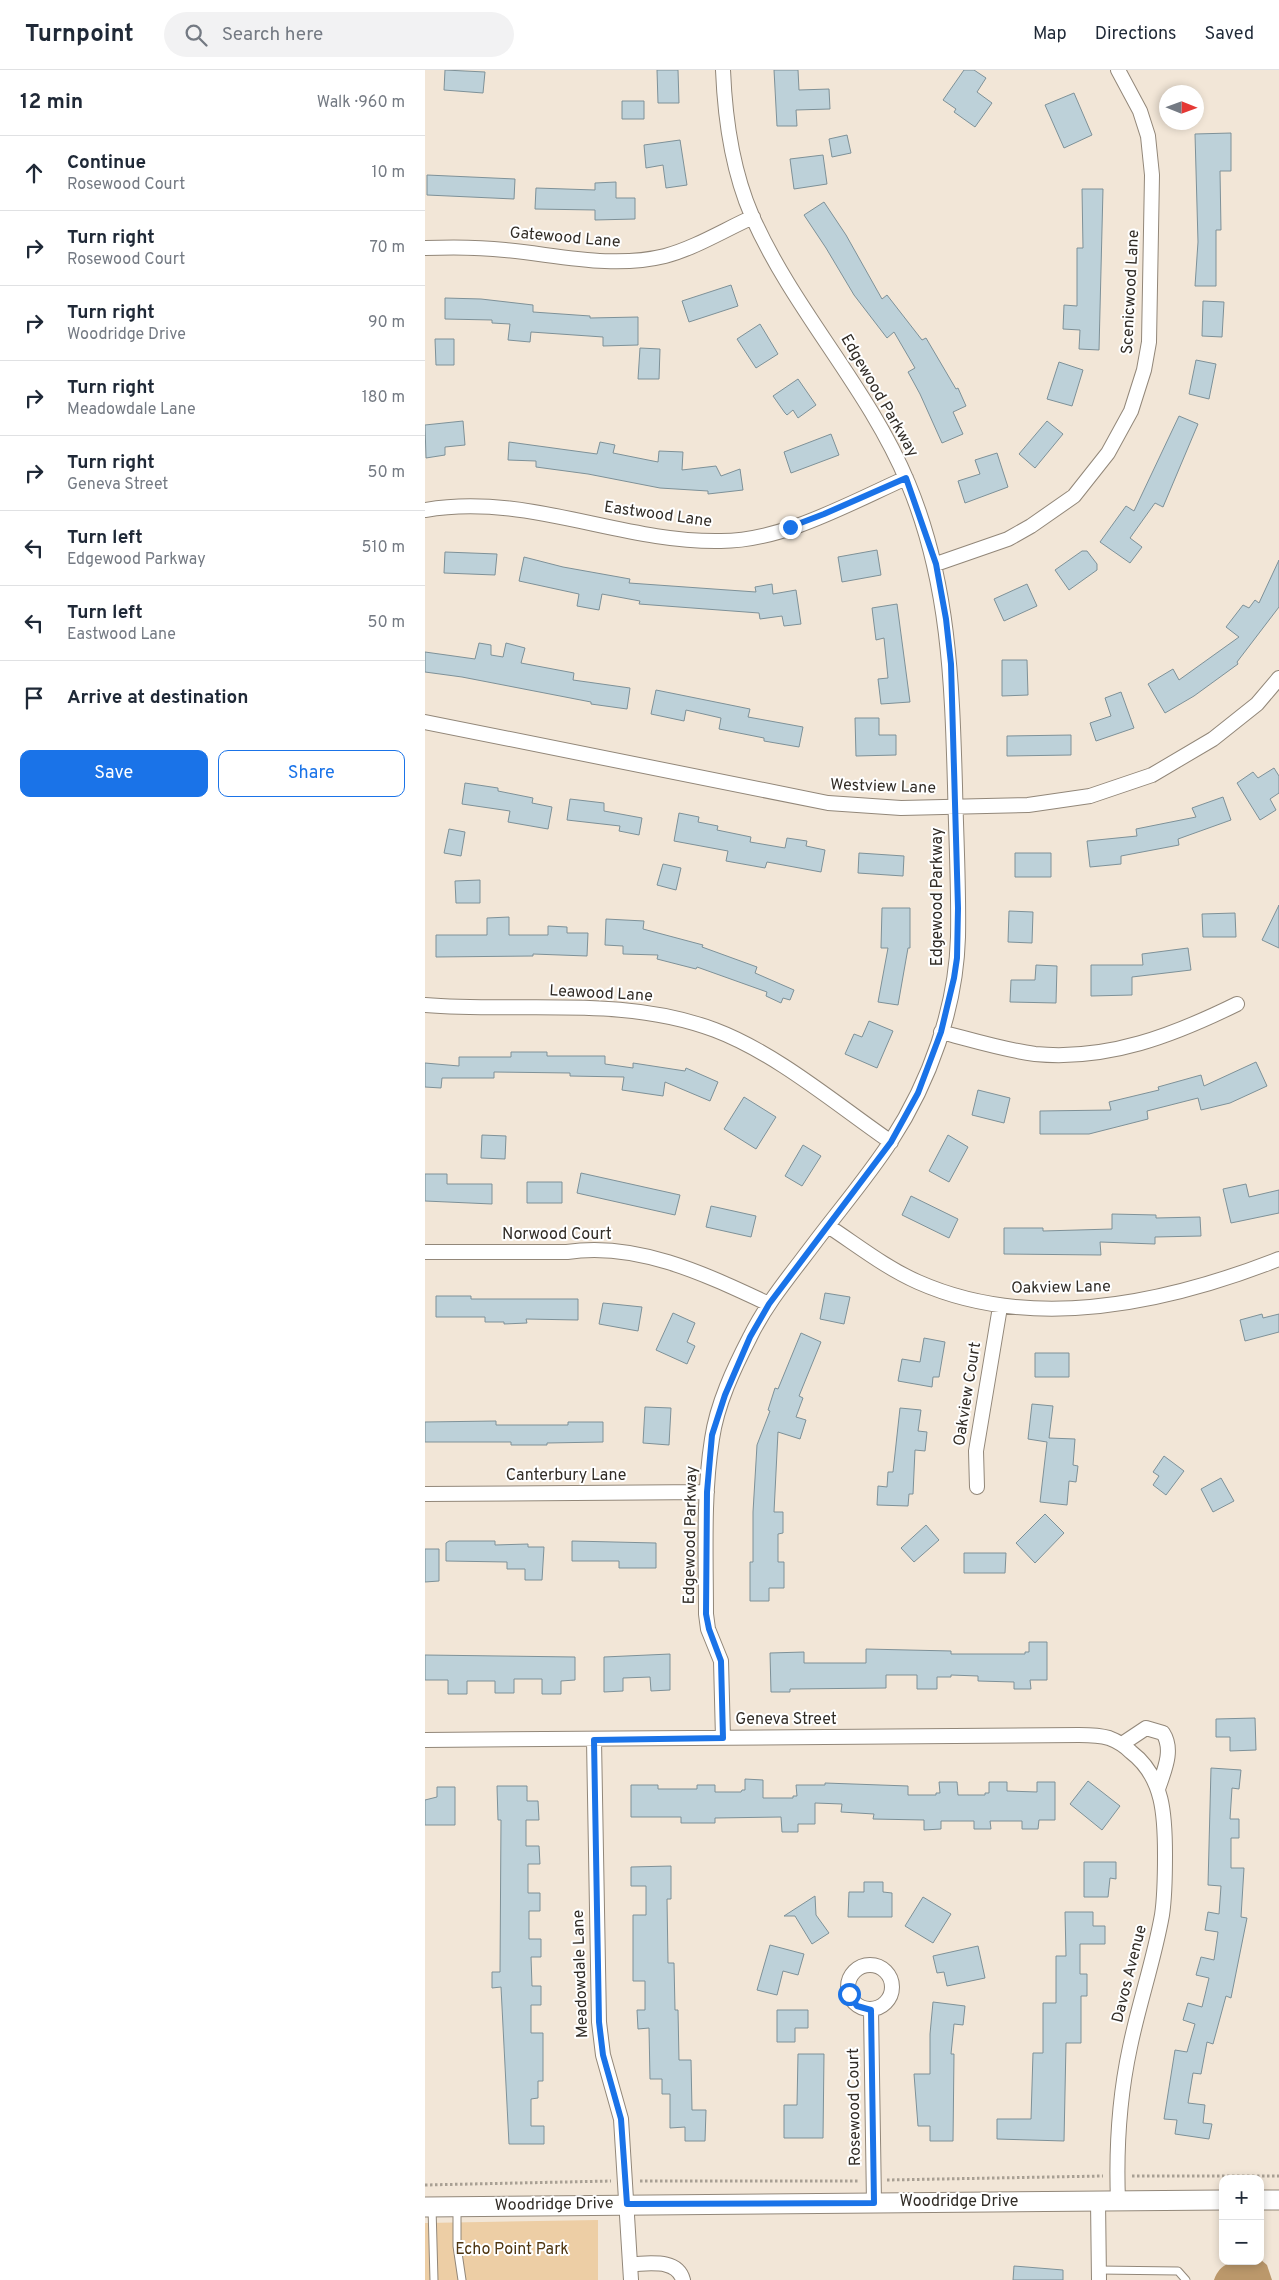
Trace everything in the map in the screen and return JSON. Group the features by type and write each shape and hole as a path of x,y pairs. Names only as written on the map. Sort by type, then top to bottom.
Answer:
{"street":[{"name":"Edgewood Parkway","path":"723,70 725,115 733,160 753,217 781,270 871,410 906,478 936,564 946,619 951,664 957,958 941,1032 918,1093 891,1142 769,1304 750,1337 725,1395 712,1435 707,1492 706,1614 709,1629 721,1661 723,1738"},
{"name":"Scenicwood Lane","path":"936,564 1008,539 1075,496 1112,447 1134,402 1144,370 1149,342 1152,175 1148,136 1140,111 1118,70"},
{"name":"Gatewood Lane","path":"425,248 504,250 596,261 643,260 666,255 690,246 753,217"},
{"name":"Eastwood Lane","path":"425,510 481,506 509,508 671,538 723,542 756,538 790,527 906,478"},
{"name":"Westview Lane","path":"425,722 828,803 891,808 1055,802 1090,796 1143,778 1182,759 1213,739 1257,704 1279,678"},
{"path":"941,1032 1035,1054 1096,1052 1123,1048 1171,1034 1237,1004"},
{"name":"Leawood Lane","path":"425,1005 626,1010 685,1020 724,1034 762,1052 891,1142"},
{"name":"Oakview Lane","path":"828,1226 919,1283 949,1294 1000,1306 1048,1309 1117,1304 1218,1281 1279,1260"},
{"name":"Norwood Court","path":"425,1252 567,1252 587,1249 623,1253 660,1260 691,1270 769,1304"},
{"name":"Oakview Court","path":"977,1487 976,1451 1000,1306"},
{"name":"Canterbury Lane","path":"425,1494 707,1492"},
{"path":"1122,1744 1146,1728 1163,1732 1168,1740 1169,1753 1158,1789"},
{"name":"Geneva Street","path":"425,1740 1079,1735 1109,1738 1122,1744 1141,1759"},
{"name":"Meadowdale Lane","path":"594,1740 599,2022 603,2055 621,2119 631,2280"},
{"name":"Davos Avenue","path":"1119,2201 1118,2128 1122,2088 1130,2046 1148,1980 1162,1913 1165,1815 1158,1789 1141,1759"},
{"name":"Rosewood Court","path":"871,2010 874,2203"},
{"name":"Woodridge Drive","path":"428,2207 1219,2200"},
{"path":"1264,2200 1279,2200"},
{"path":"1098,2202 1099,2275"},
{"path":"631,2264 667,2264 676,2268 683,2280"}],"lane":[{"path":"457,2206 457,2246 462,2280"},
{"path":"428,2207 433,2280"},
{"path":"1099,2275 1178,2272 1186,2280"}],"path":[{"path":"897,2180 1094,2176"},
{"path":"1138,2176 1279,2176"},
{"path":"425,2185 609,2181"},
{"path":"645,2182 849,2181"}],"green space":[{"name":"Echo Point Park","path":"598,2220 598,2280 425,2280 425,2223"}],"shaded area":[{"path":"1264,2262 1267,2265 1272,2280 1214,2280 1226,2265 1264,2265"}],"building":[{"path":"445,70 485,72 483,93 444,90"},
{"path":"657,70 678,70 679,103 658,103"},
{"path":"774,70 798,70 799,90 829,89 830,109 796,110 797,126 777,126"},
{"path":"964,70 974,70 986,78 977,92 992,103 975,127 954,112 956,109 943,100"},
{"path":"1074,93 1092,135 1064,148 1045,105"},
{"path":"622,101 644,101 644,119 622,119"},
{"path":"1231,133 1231,171 1220,171 1221,230 1216,230 1216,286 1195,286 1198,242 1195,134"},
{"path":"847,135 851,153 832,157 829,139"},
{"path":"680,140 687,185 666,188 663,165 646,168 644,145"},
{"path":"823,155 827,184 794,189 790,159"},
{"path":"427,175 515,179 514,199 427,195"},
{"path":"616,182 616,198 635,198 635,219 595,220 595,210 535,209 536,188 595,190 595,183"},
{"path":"1082,189 1103,189 1099,350 1079,349 1080,330 1063,329 1064,305 1077,306 1077,248 1083,248"},
{"path":"824,202 846,235 882,299 887,295 922,340 926,338 956,389 958,388 966,406 953,412 963,434 942,443 908,372 915,368 894,332 887,338 854,295 804,215"},
{"path":"731,285 738,306 689,322 682,301"},
{"path":"445,298 481,299 533,305 533,312 590,316 590,318 638,317 638,345 603,346 603,337 531,332 530,342 508,340 510,324 492,323 492,320 445,319"},
{"path":"1203,301 1224,302 1222,337 1202,336"},
{"path":"760,324 778,354 756,368 737,339"},
{"path":"435,339 454,339 454,365 436,365"},
{"path":"640,348 660,349 659,379 638,379"},
{"path":"1196,360 1216,364 1209,399 1189,394"},
{"path":"1059,362 1083,370 1072,406 1047,399"},
{"path":"798,379 816,405 798,418 793,410 787,415 773,396"},
{"path":"1179,416 1198,424 1163,507 1155,503 1130,538 1142,547 1130,563 1100,542 1126,506 1134,511"},
{"path":"463,421 465,445 445,447 445,455 426,458 425,425"},
{"path":"1047,421 1063,434 1035,468 1019,454"},
{"path":"831,434 839,455 791,473 784,452"},
{"path":"509,442 597,454 600,442 615,445 613,453 658,462 659,451 683,452 682,470 716,466 721,476 740,469 743,490 708,494 708,491 660,488 588,474 536,467 536,461 508,460"},
{"path":"997,453 1008,487 965,503 958,481 980,474 975,460"},
{"path":"877,550 881,575 842,582 838,557"},
{"path":"1082,551 1087,551 1097,564 1097,570 1069,590 1055,570"},
{"path":"445,552 497,554 495,575 444,573"},
{"path":"524,557 563,567 630,579 629,583 756,592 755,587 772,584 773,594 796,590 801,624 784,626 782,616 760,619 759,613 639,604 640,601 602,594 599,610 577,606 579,594 519,581"},
{"path":"1279,560 1279,607 1237,662 1238,664 1194,696 1165,713 1148,684 1173,669 1179,680 1239,637 1226,627 1243,605 1249,608 1255,600 1259,603"},
{"path":"1027,584 1037,606 1004,621 994,599"},
{"path":"897,604 910,702 881,704 878,679 888,678 884,638 876,640 872,608"},
{"path":"479,643 491,645 491,655 503,657 506,643 525,648 521,663 574,673 573,680 630,688 627,709 591,704 591,702 462,677 425,672 425,652 475,659"},
{"path":"1002,660 1027,660 1028,695 1002,696"},
{"path":"656,690 750,709 748,717 803,727 799,747 764,741 764,738 719,729 721,718 686,710 684,721 651,714"},
{"path":"1121,692 1134,728 1096,741 1090,723 1111,716 1105,698"},
{"path":"855,718 879,718 879,735 896,735 896,755 856,756"},
{"path":"1071,735 1071,755 1007,756 1007,736"},
{"path":"1274,768 1279,776 1279,793 1270,799 1276,810 1260,820 1237,783 1253,772 1258,778"},
{"path":"465,783 498,788 498,791 533,798 532,803 552,807 548,829 508,822 510,811 462,804"},
{"path":"1223,797 1231,820 1178,839 1179,845 1121,856 1121,864 1090,867 1087,841 1137,836 1136,829 1196,817 1192,808"},
{"path":"570,799 604,803 604,811 642,818 639,835 619,831 620,826 567,820"},
{"path":"679,813 699,817 698,822 718,826 717,830 751,837 750,842 785,848 787,838 807,841 806,846 825,850 821,872 767,862 765,868 726,861 728,851 674,841"},
{"path":"449,829 465,832 461,856 444,853"},
{"path":"859,853 904,856 903,876 858,873"},
{"path":"1015,853 1051,853 1051,877 1015,877"},
{"path":"663,864 681,868 676,890 657,885"},
{"path":"480,880 480,903 456,903 455,881"},
{"path":"1279,905 1279,948 1262,940"},
{"path":"882,908 910,908 910,948 908,948 898,1005 878,1002 888,948 881,948"},
{"path":"1009,911 1033,912 1032,943 1008,942"},
{"path":"1235,913 1236,937 1203,937 1202,914"},
{"path":"509,917 509,935 548,935 548,926 567,927 567,933 588,933 587,956 533,954 533,956 436,957 436,935 487,935 487,918"},
{"path":"606,919 644,921 643,929 703,945 702,947 757,967 755,973 794,990 790,1000 783,998 781,1003 766,996 767,992 697,967 696,969 657,959 658,955 623,954 623,946 605,945"},
{"path":"1188,948 1191,970 1132,977 1132,995 1091,996 1091,965 1143,965 1142,954"},
{"path":"1036,965 1057,966 1056,1003 1010,1002 1011,980 1035,980"},
{"path":"869,1021 893,1031 877,1068 845,1054 854,1034 862,1037"},
{"path":"511,1052 547,1052 547,1056 605,1056 605,1064 633,1068 633,1063 685,1071 686,1068 718,1082 710,1101 665,1082 663,1096 622,1090 624,1077 570,1076 570,1073 494,1072 494,1078 442,1078 441,1088 425,1087 425,1063 459,1066 459,1057 511,1057"},
{"path":"1256,1062 1267,1086 1230,1103 1201,1110 1198,1098 1147,1111 1148,1119 1089,1134 1040,1134 1040,1111 1111,1110 1109,1102 1159,1090 1158,1087 1201,1075 1204,1086"},
{"path":"978,1090 1010,1098 1004,1123 972,1115"},
{"path":"744,1097 776,1117 756,1149 724,1129"},
{"path":"482,1135 506,1136 505,1159 481,1158"},
{"path":"948,1135 968,1147 949,1182 929,1171"},
{"path":"803,1145 821,1156 802,1186 785,1176"},
{"path":"581,1173 680,1195 675,1215 577,1193"},
{"path":"425,1174 447,1174 447,1184 492,1184 492,1204 425,1201"},
{"path":"527,1182 562,1182 562,1203 527,1203"},
{"path":"1246,1184 1249,1197 1279,1190 1279,1213 1231,1223 1223,1189"},
{"path":"911,1196 958,1219 949,1238 902,1215"},
{"path":"711,1206 756,1216 751,1237 706,1227"},
{"path":"1112,1214 1156,1215 1156,1218 1200,1217 1201,1236 1155,1237 1155,1244 1100,1242 1101,1255 1004,1254 1004,1228 1043,1228 1043,1231 1112,1229"},
{"path":"825,1293 850,1297 844,1324 820,1319"},
{"path":"436,1296 471,1296 471,1299 578,1299 578,1320 526,1319 527,1323 504,1324 504,1322 485,1322 485,1317 436,1317"},
{"path":"603,1303 642,1307 638,1331 599,1324"},
{"path":"673,1313 695,1323 687,1342 695,1346 687,1364 656,1350"},
{"path":"1262,1314 1263,1318 1279,1314 1279,1332 1245,1341 1240,1320"},
{"path":"801,1333 821,1342 799,1396 803,1398 796,1417 806,1420 800,1439 778,1432 774,1512 783,1512 783,1533 778,1534 778,1562 784,1562 784,1588 769,1588 769,1601 750,1601 750,1562 753,1562 753,1512 757,1445 770,1411 768,1410 775,1388 778,1389"},
{"path":"924,1338 945,1342 939,1377 933,1377 932,1387 898,1381 902,1359 920,1362"},
{"path":"1035,1353 1069,1353 1069,1377 1035,1377"},
{"path":"1032,1404 1053,1406 1049,1438 1075,1439 1073,1465 1078,1466 1076,1482 1069,1481 1067,1505 1040,1502 1047,1442 1028,1439"},
{"path":"645,1407 671,1408 669,1445 643,1443"},
{"path":"900,1408 921,1410 918,1431 927,1432 925,1451 915,1450 913,1494 909,1494 908,1506 877,1505 878,1486 887,1487 888,1472 893,1472"},
{"path":"496,1421 496,1425 568,1425 568,1422 603,1422 603,1442 511,1445 511,1442 425,1442 425,1422"},
{"path":"1164,1456 1184,1471 1166,1495 1153,1485 1159,1476 1153,1472"},
{"path":"1221,1478 1234,1501 1213,1512 1201,1489"},
{"path":"1045,1514 1064,1533 1035,1563 1016,1543"},
{"path":"926,1525 939,1540 914,1562 901,1548"},
{"path":"449,1541 495,1541 495,1545 528,1544 528,1547 544,1547 542,1580 525,1580 525,1569 507,1569 507,1562 446,1561 446,1543"},
{"path":"572,1541 656,1543 656,1568 619,1568 619,1561 572,1561"},
{"path":"425,1549 439,1549 439,1581 425,1582"},
{"path":"964,1553 1006,1553 1005,1573 964,1573"},
{"path":"1029,1642 1047,1642 1047,1680 1030,1680 1031,1689 1014,1689 1014,1682 978,1681 978,1676 951,1675 951,1677 937,1677 937,1689 917,1689 917,1675 886,1675 886,1688 790,1689 790,1692 771,1692 770,1653 804,1652 804,1663 866,1663 866,1649 951,1651 951,1654 1025,1654 1025,1652 1029,1652"},
{"path":"670,1654 670,1690 651,1691 650,1677 623,1678 623,1691 604,1692 604,1657"},
{"path":"425,1655 575,1657 575,1680 561,1681 561,1694 542,1694 542,1679 514,1679 514,1693 495,1693 495,1681 467,1681 467,1694 448,1694 448,1680 425,1680"},
{"path":"1255,1718 1256,1750 1230,1751 1230,1737 1216,1737 1216,1719"},
{"path":"1211,1768 1241,1770 1239,1789 1232,1788 1230,1819 1239,1819 1239,1838 1231,1838 1231,1868 1244,1868 1241,1917 1247,1918 1231,1998 1226,1996 1213,2044 1207,2042 1201,2074 1193,2073 1188,2103 1205,2105 1203,2123 1212,2124 1209,2139 1175,2134 1177,2120 1164,2119 1175,2050 1187,2052 1195,2024 1183,2020 1188,2003 1202,2007 1209,1978 1196,1975 1201,1957 1214,1960 1218,1932 1205,1930 1208,1912 1219,1914 1221,1886 1208,1885"},
{"path":"745,1779 763,1780 763,1798 793,1798 793,1796 797,1796 796,1785 825,1785 825,1783 908,1786 908,1795 936,1795 936,1793 940,1793 939,1782 957,1782 958,1795 985,1795 985,1793 989,1793 989,1782 1007,1782 1007,1791 1037,1792 1037,1782 1055,1782 1055,1820 1039,1820 1038,1829 1022,1829 1022,1821 990,1821 991,1829 974,1829 974,1821 941,1821 941,1829 924,1830 924,1820 873,1819 874,1814 841,1812 842,1804 815,1803 815,1824 798,1824 798,1832 782,1832 781,1817 715,1818 715,1823 681,1823 681,1817 631,1817 631,1785 658,1785 658,1789 697,1789 697,1785 715,1785 715,1792 741,1792 745,1790"},
{"path":"1088,1781 1120,1806 1102,1830 1070,1804"},
{"path":"497,1786 527,1786 527,1801 538,1801 539,1820 526,1820 526,1846 539,1846 540,1864 528,1864 528,1893 540,1893 540,1911 529,1911 529,1939 541,1939 541,1957 531,1957 532,1986 541,1986 541,2005 531,2005 531,2033 543,2033 543,2081 538,2081 538,2098 531,2099 531,2126 544,2126 544,2144 509,2144 501,1987 492,1988 492,1972 500,1972 501,1820 498,1820"},
{"path":"437,1787 455,1787 455,1825 425,1825 425,1800 437,1797"},
{"path":"1084,1862 1116,1862 1116,1879 1110,1878 1108,1897 1084,1897"},
{"path":"671,1866 671,1899 667,1899 668,1963 674,1963 675,2010 678,2010 679,2060 691,2060 692,2110 706,2110 705,2141 685,2141 685,2127 670,2128 670,2094 662,2094 662,2079 650,2079 649,2028 638,2029 637,2010 645,2010 645,1981 633,1981 633,1915 646,1915 646,1886 631,1886 631,1867"},
{"path":"864,1882 883,1882 883,1892 892,1893 892,1917 848,1917 849,1892 864,1892"},
{"path":"815,1896 816,1915 829,1933 812,1944 795,1916 784,1916"},
{"path":"923,1897 951,1914 933,1943 905,1926"},
{"path":"1065,1912 1093,1912 1093,1926 1105,1926 1105,1944 1080,1944 1080,1974 1087,1974 1087,1996 1081,1996 1081,2043 1066,2043 1064,2141 997,2139 997,2119 1031,2119 1033,2053 1043,2053 1043,2003 1056,2003 1056,1956 1066,1956"},
{"path":"770,1945 804,1954 798,1975 783,1971 777,1995 757,1990"},
{"path":"978,1946 985,1978 947,1986 944,1972 937,1973 933,1956"},
{"path":"933,2002 965,2006 963,2025 954,2024 951,2054 954,2054 953,2141 930,2141 930,2126 918,2126 914,2074 930,2074 930,2034"},
{"path":"777,2010 808,2010 808,2028 795,2028 795,2042 777,2042"},
{"path":"798,2054 824,2054 823,2138 784,2138 784,2105 797,2105"},
{"path":"1014,2266 1063,2270 1063,2280 1013,2280"}],"route":[{"path":"790,527 906,478 916,503 936,564 946,619 951,664 958,908 957,958 951,995 941,1032 933,1058 918,1093 891,1142 759,1320 741,1355 712,1435 705,1545 706,1614 713,1642 721,1661 723,1738 594,1740 599,2022 603,2055 619,2104 624,2140 627,2204 874,2203 871,2010 857,2006 849,1994"}]}
